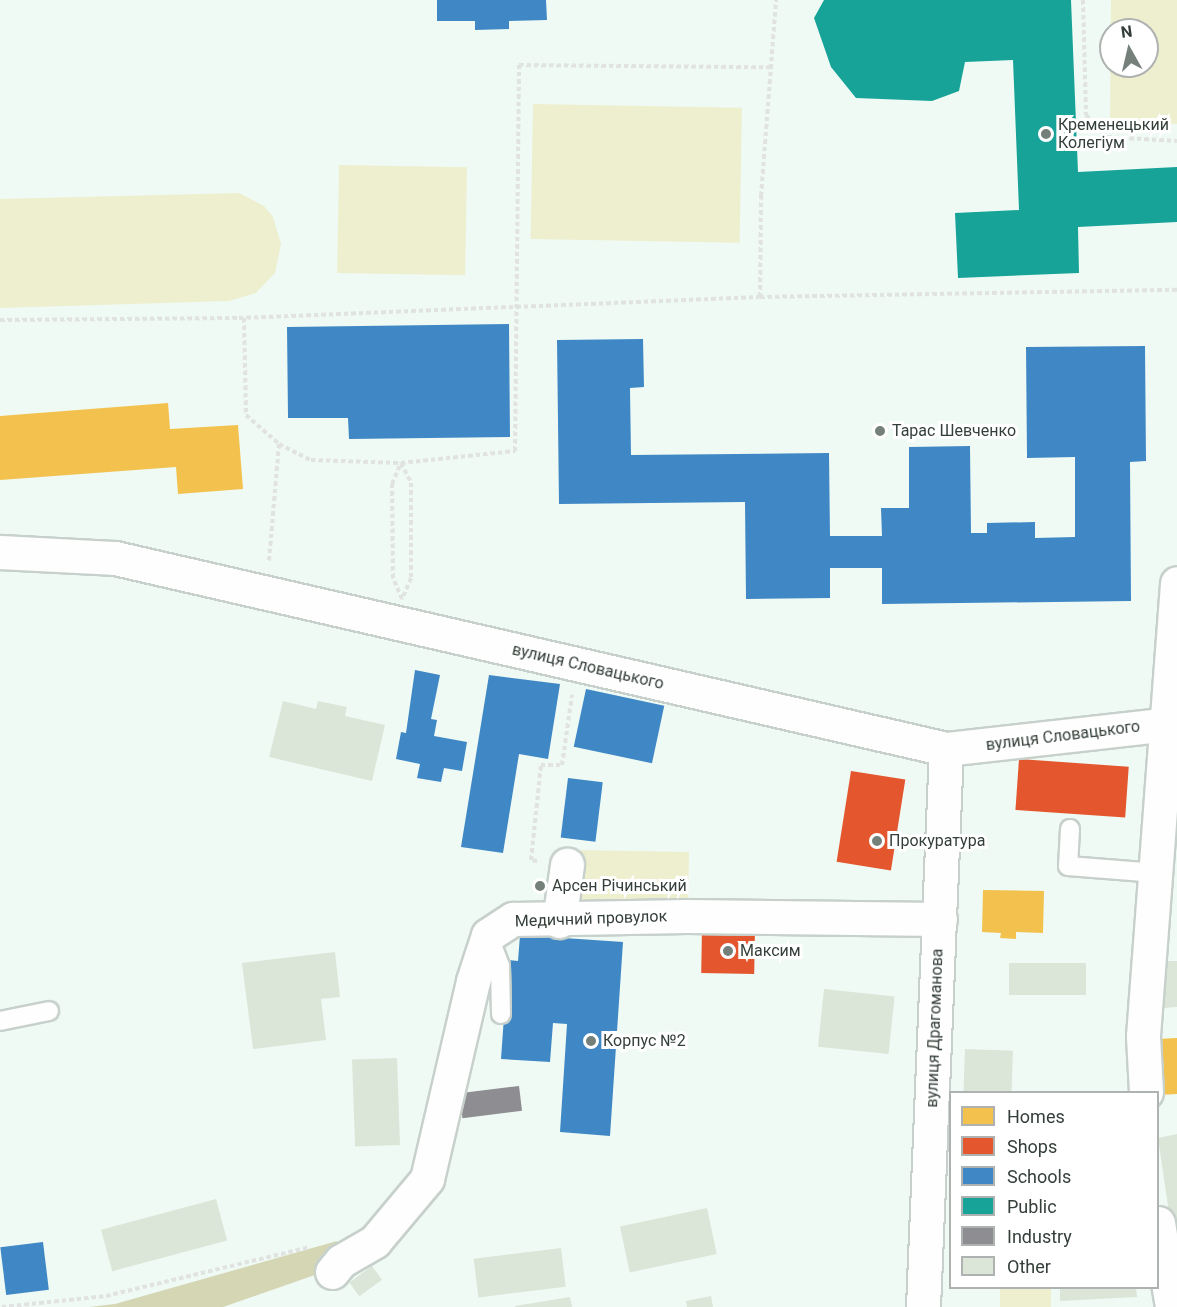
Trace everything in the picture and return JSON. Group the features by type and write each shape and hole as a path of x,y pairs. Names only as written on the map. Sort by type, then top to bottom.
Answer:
{"street":[{"name":"вулиця Словацького","path":"0,552 115,558 946,749 1173,723"},
{"path":"1146,1091 1143,1036 1156,873 1173,723 1177,583"},
{"name":"вулиця Драгоманова","path":"923,1307 946,749"},
{"path":"559,921 567,865"},
{"name":"Медичний провулок","path":"488,935 513,919 559,921 687,916 940,919"},
{"path":"323,1259 341,1261 375,1241 427,1179 473,981 488,935"},
{"path":"1159,1229 1172,1307"}],"lane":[{"path":"1070,829 1068,866 1156,873"},
{"path":"488,935 500,966 501,1014"},
{"path":"0,1021 48,1011"}],"path":[{"path":"760,297 760,196 777,0"},
{"path":"1083,0 1086,116 1107,137 1177,141"},
{"path":"244,318 246,415 279,444 310,460 401,463 515,451 519,65 771,67"},
{"path":"0,320 244,318 760,297 1177,290"},
{"path":"268,568 279,444"},
{"path":"401,463 411,483 411,578 402,599 393,578 392,484 401,463"},
{"path":"531,860 541,765 562,765 577,664"},
{"path":"2,1307 106,1296 323,1259"}],"green space":[{"path":"1111,0 1177,0 1177,124 1110,120 1110,78 1159,78 1159,18 1111,18"},
{"path":"533,104 742,108 740,243 531,239"},
{"path":"339,165 467,167 465,275 337,273"},
{"path":"239,193 264,206 273,217 281,244 275,273 256,293 229,301 0,308 0,199"},
{"path":"578,850 689,852 688,914 577,912"},
{"path":"337,1241 335,1268 223,1307 89,1307 115,1304"},
{"path":"1000,1289 1051,1289 1051,1307 1000,1307"}],"building: Homes":[{"path":"168,403 170,429 238,425 243,489 178,494 176,467 0,480 0,416"},
{"path":"983,890 1044,891 1043,933 1016,932 1016,939 1000,938 1001,933 982,932"},
{"path":"1177,1038 1177,1094 1159,1095 1156,1039"}],"building: Shops":[{"path":"1019,759 1129,767 1125,818 1015,810"},
{"name":"Прокуратура","path":"851,771 905,780 891,870 837,862"},
{"name":"Максим","path":"702,928 755,929 754,974 701,973"}],"building: Schools":[{"path":"437,0 546,0 547,20 509,21 509,29 475,30 475,21 437,21"},
{"path":"509,324 510,437 349,439 348,418 288,418 287,327"},
{"path":"643,339 644,387 630,388 631,455 829,453 830,536 882,536 881,508 909,508 909,447 970,446 971,533 987,533 987,523 1035,522 1035,538 1075,537 1075,457 1027,458 1026,347 1145,346 1146,461 1130,462 1131,601 882,604 882,568 830,568 830,598 746,599 745,502 559,504 557,340"},
{"path":"415,670 440,675 431,719 437,720 434,736 467,742 462,771 444,768 441,782 417,778 420,764 396,759 401,732 406,733"},
{"path":"489,675 560,684 548,759 519,754 503,853 461,847"},
{"path":"586,689 664,706 652,763 574,747"},
{"path":"568,778 603,782 595,842 561,838"},
{"name":"Корпус №2","path":"520,935 623,942 610,1136 560,1132 567,1024 553,1023 550,1062 501,1059 508,960 518,961"},
{"path":"43,1242 49,1290 6,1295 0,1247"}],"building: Public":[{"name":"Кременецький Колегіум","path":"824,0 1071,0 1078,172 1177,167 1177,222 1078,227 1079,273 958,278 955,213 1019,210 1013,60 965,62 959,91 932,101 856,98 831,67 814,18"}],"building: Industry":[{"path":"519,1086 522,1111 462,1118 459,1093"}],"building: Other":[{"path":"283,701 316,709 318,701 347,707 345,716 385,725 372,781 269,757"},
{"path":"335,952 340,997 321,999 326,1040 253,1049 242,963"},
{"path":"1161,961 1177,961 1177,1007 1164,1008"},
{"path":"1009,963 1086,963 1086,995 1009,995"},
{"path":"824,989 895,996 889,1054 818,1047"},
{"path":"965,1049 1013,1051 1012,1091 964,1091"},
{"path":"397,1058 400,1145 355,1147 352,1060"},
{"path":"1177,1134 1177,1253 1175,1253 1159,1138"},
{"path":"216,1199 227,1241 112,1271 101,1230"},
{"path":"707,1208 717,1254 630,1272 620,1227"},
{"path":"561,1248 566,1287 478,1297 474,1259"},
{"path":"372,1266 382,1280 359,1296 349,1282"},
{"path":"1060,1289 1136,1289 1137,1297 1060,1301"},
{"path":"711,1296 713,1307 687,1307 686,1301"},
{"path":"570,1297 572,1307 515,1307 515,1306"}],"place":[{"name":"Кременецький Колегіум","path":"1046,134"},
{"name":"Тарас Шевченко","path":"880,431"},
{"name":"Прокуратура","path":"877,841"},
{"name":"Арсен Річинський","path":"540,886"},
{"name":"Максим","path":"728,951"},
{"name":"Корпус №2","path":"591,1041"}]}
